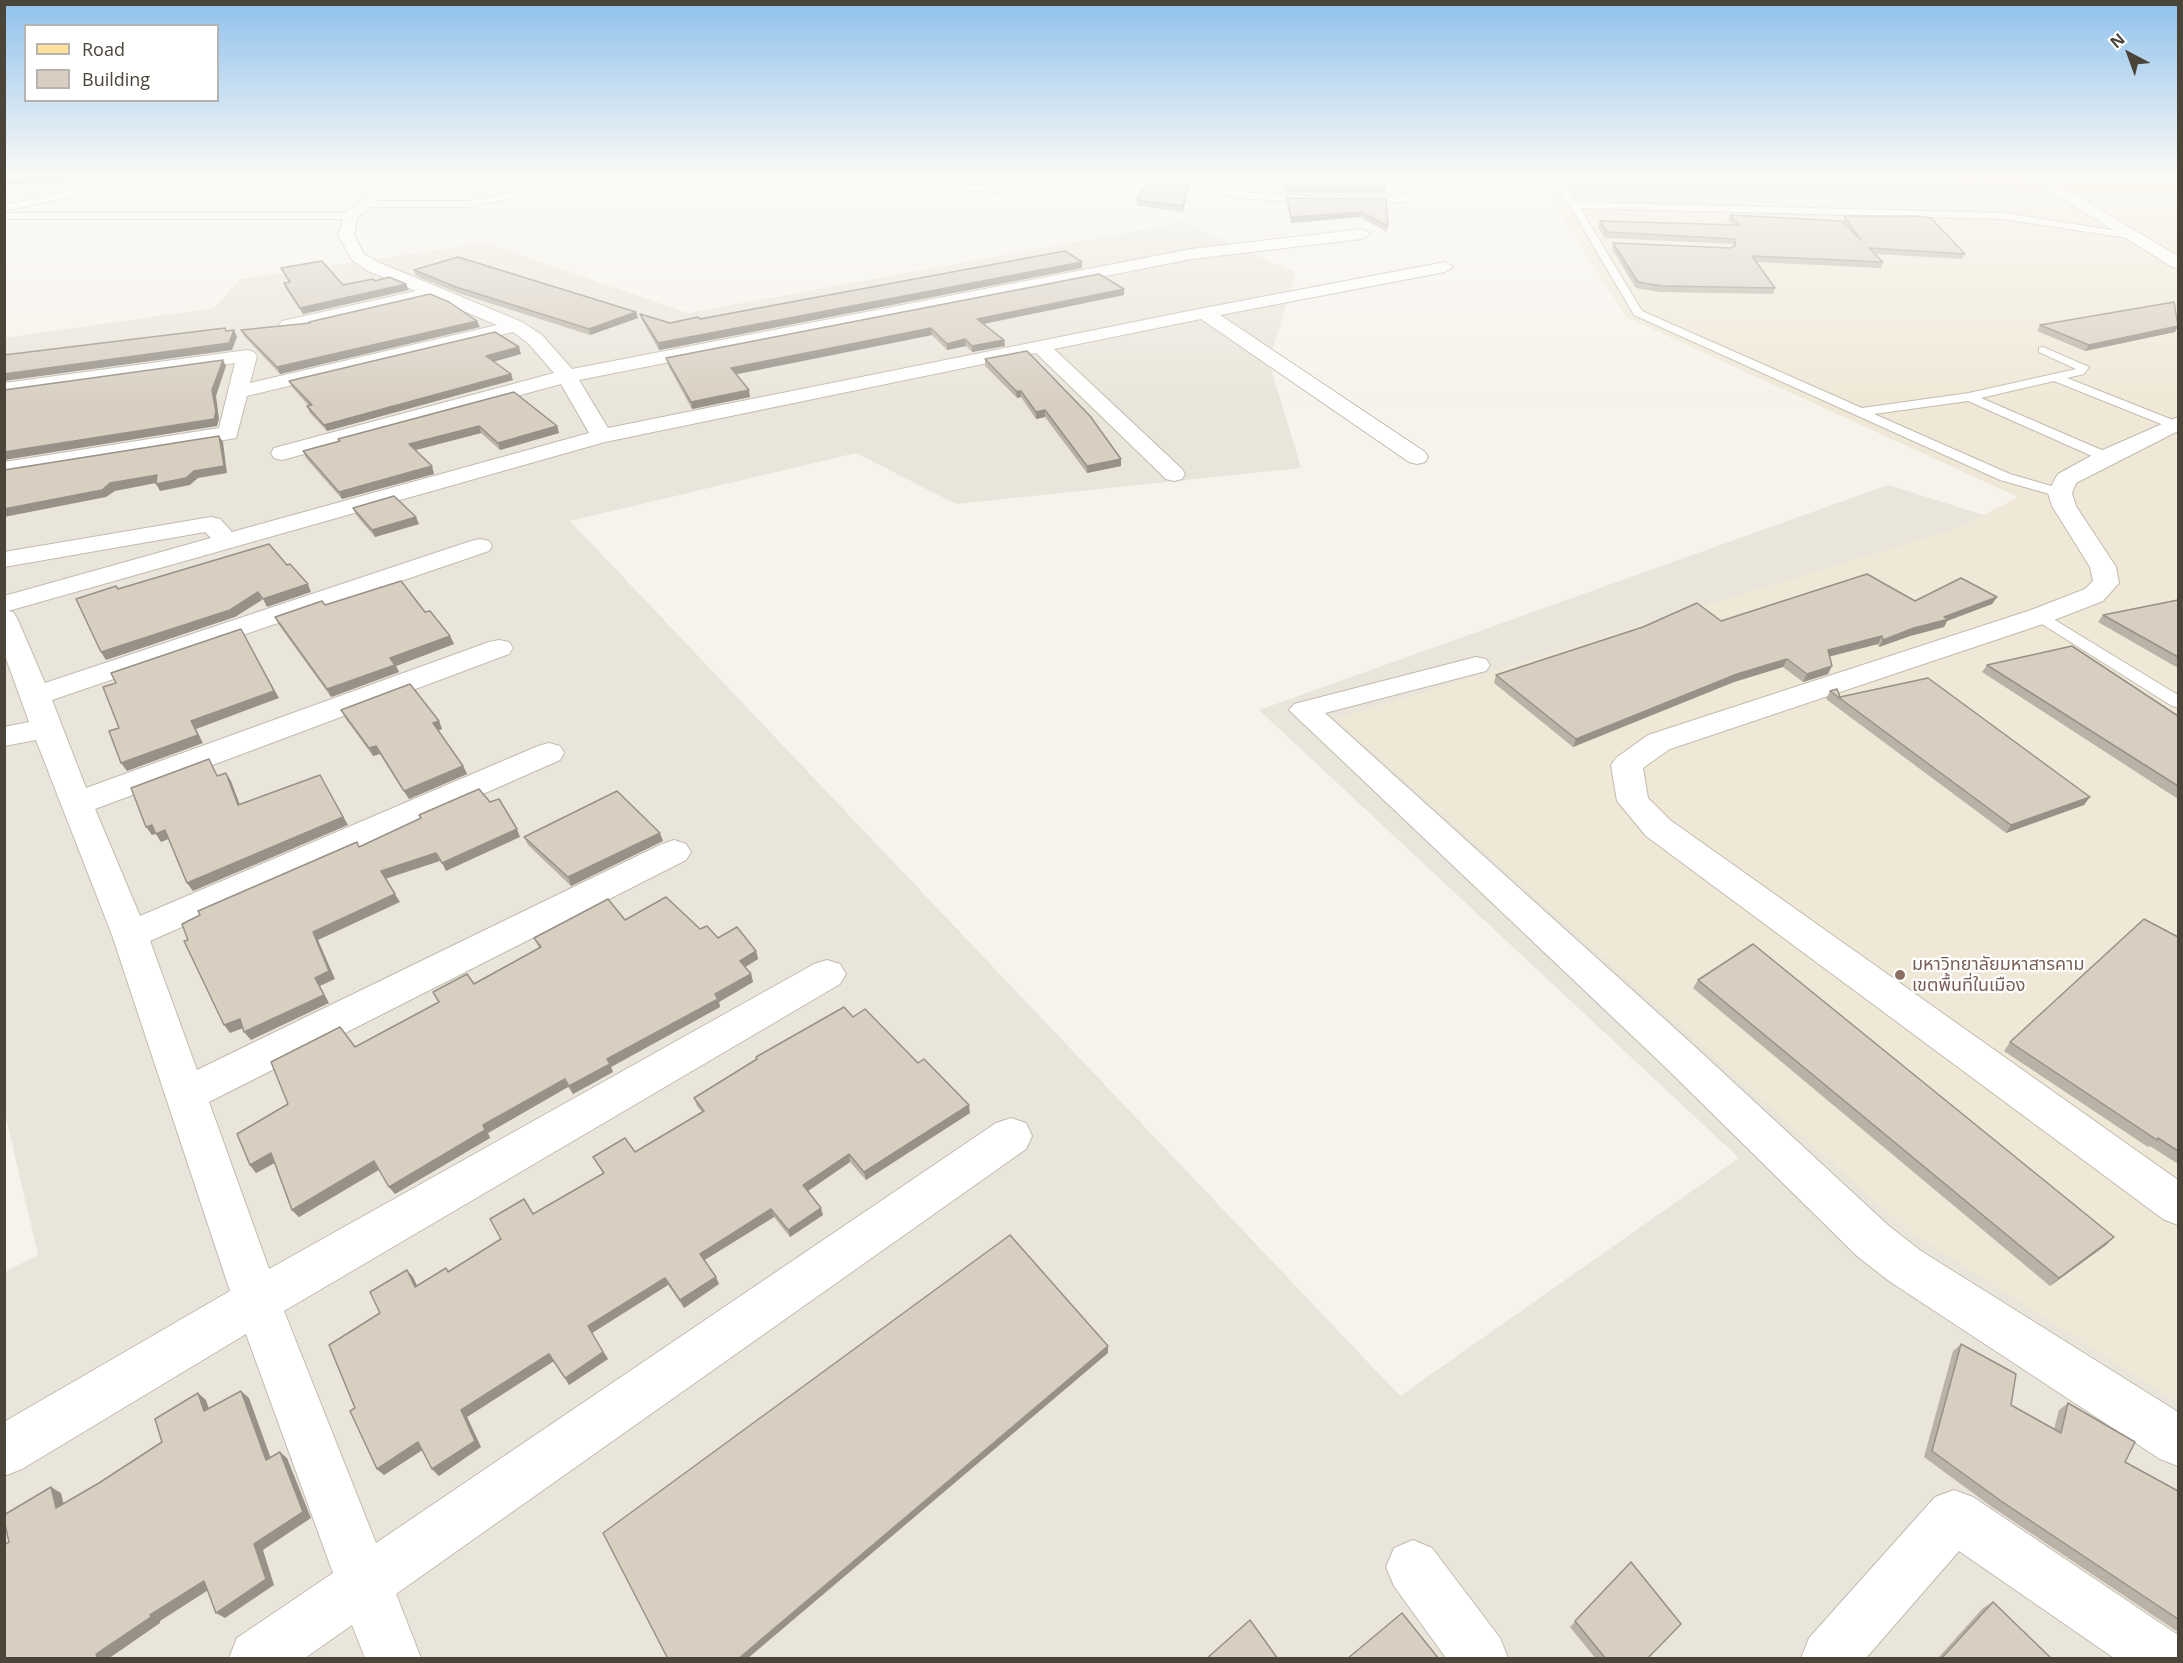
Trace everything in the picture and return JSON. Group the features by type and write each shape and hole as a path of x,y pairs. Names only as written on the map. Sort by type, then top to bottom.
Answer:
{"street":[{"path":"356,253 358,257 375,267 516,326 535,339 567,376 602,436"},
{"path":"282,453 567,376 1203,253"},
{"path":"2161,253 2178,263"},
{"path":"393,1659 257,1300 130,935 6,624 227,541 602,436 1204,313 1445,267"},
{"path":"288,325 434,292"},
{"path":"1204,313 1417,457"},
{"path":"238,392 516,326"},
{"path":"1041,347 1174,474"},
{"path":"4,389 246,356 228,433 4,469"},
{"path":"2177,424 2106,457 2066,479 2060,493 2064,506 2103,567 2106,583 2094,595 2040,616 1659,742 1627,765 1633,801 1658,828 2178,1204"},
{"path":"4,560 211,524 227,541"},
{"path":"4,737 41,712 480,546"},
{"path":"78,803 500,648"},
{"path":"1476,665 1304,710 1686,1062 1873,1241 1905,1266 2178,1441"},
{"path":"130,935 549,753"},
{"path":"185,1095 674,852"},
{"path":"4,1450 257,1300 827,974"},
{"path":"257,1659 363,1583 1011,1136"},
{"path":"1829,1659 1954,1516 2163,1659"},
{"path":"1413,1567 1480,1659"}],"lane":[{"path":"1608,253 1638,313 2006,477 2060,493"},
{"path":"1862,412 1969,397 2080,372 2083,367 2043,350"},
{"path":"2056,378 2177,424"},
{"path":"1969,397 2106,457"},
{"path":"2040,616 2178,702"}],"shaded area":[{"path":"420,253 514,253 688,313 1017,253 1251,253 1296,273 1269,361 1301,468 956,504 856,453 570,521 1400,1396 1739,1158 1259,710 1888,485 2178,576 2178,1658 5,1658 5,1272 38,1255 4,1109 4,338 214,308 240,279"},
{"name":"มหาวิทยาลัยมหาสารคาม เขตพื้นที่ในเมือง","path":"1585,253 2178,253 2178,1403 1907,1230 1336,719 1964,526 2018,497 1626,317"}],"building":[{"path":"1056,253 1067,253 1082,262 658,343 640,314 670,323 698,317 700,319"},
{"path":"1619,253 1874,253 1883,262 1752,256 1775,288 1662,286 1638,282"},
{"path":"458,257 636,312 589,329 456,287 414,270"},
{"path":"322,261 343,285 389,277 406,284 300,308 284,283 290,282 281,268"},
{"path":"1099,274 1124,289 977,319 1004,340 972,346 965,339 947,344 931,328 731,368 749,390 691,402 666,358"},
{"path":"430,294 449,302 477,321 277,367 241,330 310,323"},
{"path":"2174,302 2178,326 2089,345 2040,325"},
{"path":"225,328 226,331 234,330 229,343 4,374 4,355"},
{"path":"495,332 519,347 486,356 511,374 324,425 307,406 312,405 289,381"},
{"path":"1027,351 1090,416 1121,459 1087,466 1045,410 1036,412 1021,391 1016,391 985,359"},
{"path":"223,360 212,390 216,412 214,419 4,452 4,390"},
{"path":"514,392 557,426 498,443 479,426 409,444 432,466 339,492 303,451 340,441 338,439"},
{"path":"219,436 224,466 194,471 186,478 156,484 157,475 110,483 102,490 4,509 4,470"},
{"path":"394,496 416,517 372,530 353,508"},
{"path":"269,544 308,584 263,599 258,592 230,610 101,652 76,599 116,586 118,589"},
{"path":"1867,574 1915,601 1961,578 1997,597 1944,617 1949,619 1914,628 1883,640 1882,636 1828,650 1832,666 1807,674 1787,659 1737,674 1576,739 1496,675 1643,627 1697,603 1721,621"},
{"path":"401,581 425,612 430,611 450,636 390,658 395,665 327,689 275,617 322,601 325,605"},
{"path":"2178,600 2178,657 2103,615"},
{"path":"241,629 274,691 191,721 198,735 121,763 109,731 119,728 103,687 116,683 111,673"},
{"path":"2072,646 2178,716 2178,786 1987,665"},
{"path":"1928,678 2090,797 2011,825 1830,691 1837,689 1840,697"},
{"path":"410,684 439,721 433,723 463,766 404,791 376,746 369,748 341,710"},
{"path":"209,759 217,776 226,773 238,805 320,775 343,817 187,883 165,830 156,834 152,825 146,827 131,788"},
{"path":"479,789 490,802 499,799 517,829 442,863 436,853 381,871 395,894 313,932 329,971 315,978 324,995 244,1032 240,1019 224,1025 184,941 188,940 182,924 200,915 198,911 357,842 359,847 421,818 419,815"},
{"path":"617,791 660,833 568,877 524,837"},
{"path":"666,897 700,929 707,926 718,938 737,927 756,951 740,961 751,974 715,994 718,999 607,1059 610,1064 569,1086 565,1079 483,1125 485,1130 389,1187 374,1161 292,1210 271,1153 250,1165 237,1134 288,1104 271,1062 340,1027 355,1047 439,1002 433,992 467,974 474,984 541,947 534,938 608,899 625,920"},
{"path":"2144,919 2178,937 2178,1151 2158,1138 2157,1140 2010,1042"},
{"path":"1753,944 2114,1237 2059,1278 1698,980"},
{"path":"844,1007 853,1017 865,1009 918,1063 924,1059 969,1105 864,1172 849,1154 803,1185 821,1208 788,1230 771,1209 700,1254 716,1277 680,1300 665,1278 588,1326 603,1352 565,1378 549,1354 461,1410 475,1441 432,1469 418,1442 377,1469 350,1411 355,1408 329,1345 380,1313 370,1292 407,1270 415,1287 446,1268 448,1272 501,1239 490,1219 524,1199 533,1214 604,1173 593,1157 625,1138 635,1152 704,1111 694,1098 757,1059 756,1057"},
{"path":"1010,1235 1108,1346 738,1659 668,1659 603,1533"},
{"path":"1961,1344 2016,1374 2011,1405 2061,1433 2068,1403 2135,1442 2125,1462 2178,1491 2178,1619 2001,1501 1932,1451"},
{"path":"241,1391 266,1460 280,1452 303,1512 254,1544 266,1579 216,1613 204,1581 150,1615 151,1617 96,1654 98,1659 4,1659 4,1545 9,1542 4,1515 51,1487 56,1508 99,1483 162,1442 155,1419 198,1393 204,1411"},
{"path":"1631,1562 1681,1624 1647,1659 1606,1659 1575,1621"},
{"path":"1993,1602 2052,1659 1941,1659"},
{"path":"1402,1613 1439,1659 1347,1659"},
{"path":"1250,1620 1278,1659 1206,1659"}],"place":[{"name":"มหาวิทยาลัยมหาสารคาม เขตพื้นที่ในเมือง","path":"1900,975"}]}
